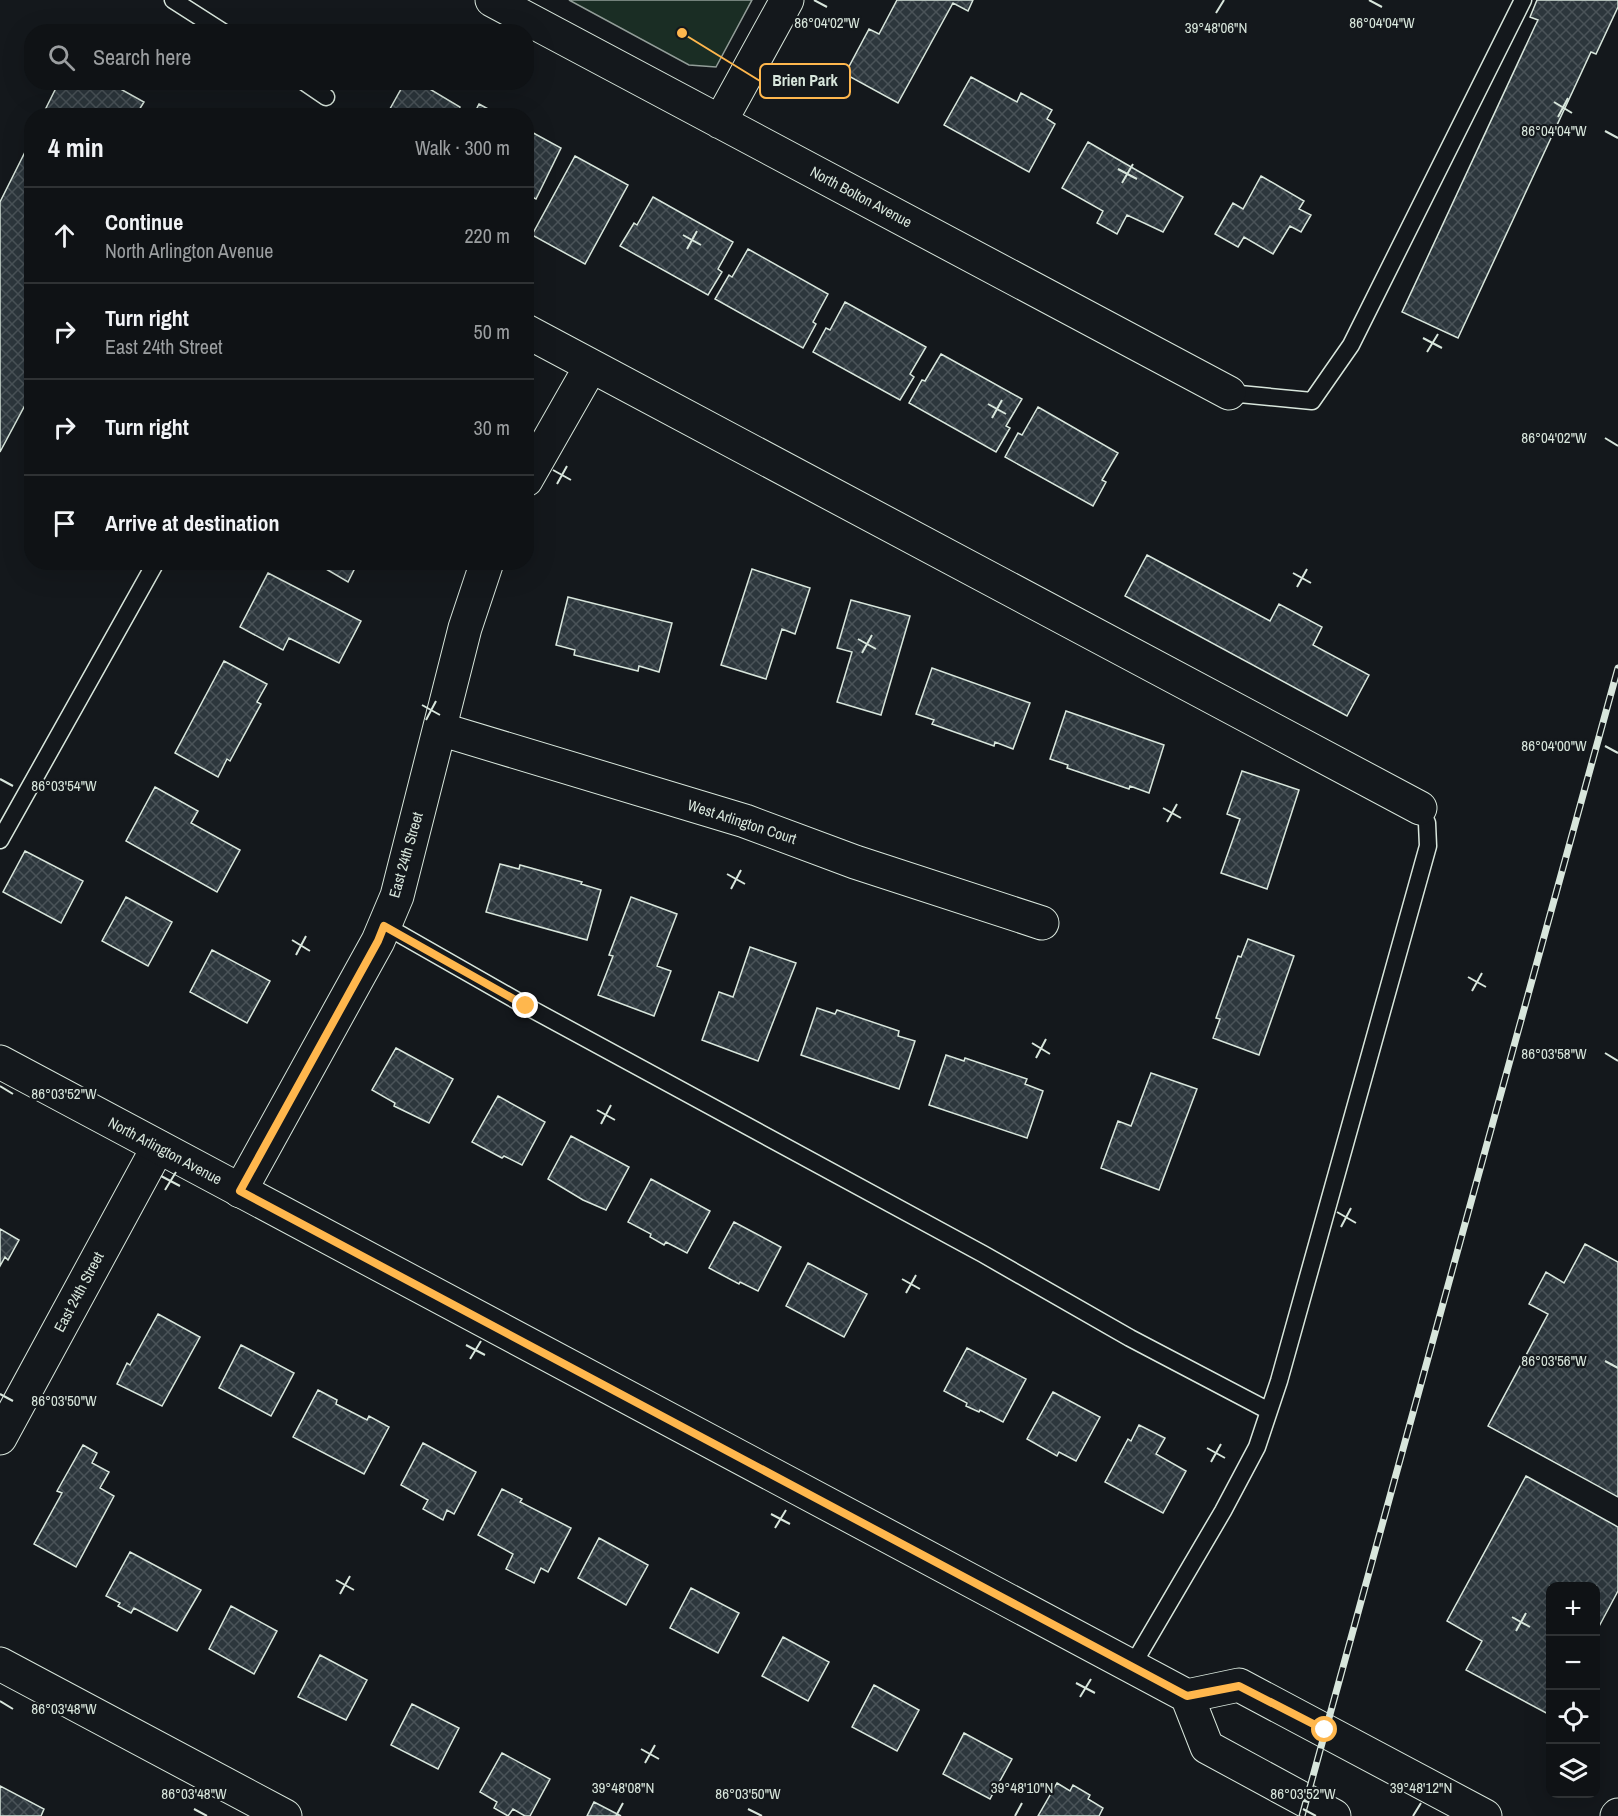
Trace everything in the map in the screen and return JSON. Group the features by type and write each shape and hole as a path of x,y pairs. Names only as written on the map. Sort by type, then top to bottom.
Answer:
{"street":[{"name":"North Bolton Avenue","path":"492,0 1229,393"},
{"path":"720,122 787,0"},
{"path":"534,335 1420,808"},
{"path":"534,466 591,366"},
{"name":"East 24th Street","path":"240,1191 378,941 397,896 465,628 484,570"},
{"name":"West Arlington Court","path":"440,729 745,821 855,862 1042,923"},
{"name":"North Arlington Avenue","path":"0,1062 1187,1696"},
{"name":"East 24th Street","path":"0,1438 158,1147"},
{"path":"0,1664 285,1816"},
{"path":"1334,1816 1207,1747 1187,1696 1239,1686 1485,1816"}],"lane":[{"path":"172,0 210,24"},
{"path":"1229,393 1312,400 1351,345 1523,0"},
{"path":"316,90 326,97"},
{"path":"0,840 152,570"},
{"path":"1131,1666 1228,1502 1257,1447 1280,1381 1428,846 1427,823 1420,808"},
{"path":"384,926 526,1006 983,1254 1130,1338 1269,1412"}],"green space":[{"path":"569,0 752,0 716,67 689,65"}],"building":[{"path":"897,0 973,0 968,11 953,3 898,103 845,74 869,29 879,34"},
{"path":"1537,0 1618,0 1618,7 1596,54 1591,52 1458,338 1402,312 1538,20 1530,17"},
{"path":"971,77 1017,102 1021,93 1052,110 1047,119 1055,124 1029,172 944,125"},
{"path":"55,90 122,90 144,102 140,108 46,108"},
{"path":"401,90 431,90 460,107 460,108 390,108"},
{"path":"534,133 561,148 536,199 534,198"},
{"path":"1088,142 1183,197 1163,232 1127,215 1117,234 1097,223 1103,211 1062,188"},
{"path":"24,154 24,407 0,452 0,202"},
{"path":"575,156 628,185 585,264 534,236 534,231"},
{"path":"1261,176 1304,201 1299,209 1311,215 1301,232 1290,226 1273,254 1244,237 1238,247 1215,234 1233,203 1243,209"},
{"path":"653,197 733,242 718,269 722,272 708,295 620,246 634,223 637,225"},
{"path":"748,249 828,294 813,322 816,324 803,348 715,299 729,275 732,277"},
{"path":"845,302 926,347 910,374 914,377 900,400 813,352 826,328 830,330"},
{"path":"941,354 1022,399 1006,426 1010,428 996,452 909,403"},
{"path":"1038,407 1118,453 1102,480 1106,482 1093,506 1005,457 1018,433 1022,435"},
{"path":"1147,555 1270,621 1279,604 1322,627 1313,645 1369,675 1347,716 1125,596"},
{"path":"752,569 810,588 795,634 782,629 766,679 721,665"},
{"path":"328,570 354,570 348,582"},
{"path":"268,573 361,621 339,663 289,638 283,650 240,627"},
{"path":"568,597 672,623 659,672 639,666 638,671 574,655 575,650 556,645"},
{"path":"851,600 910,616 881,715 837,702 852,652 837,648"},
{"path":"224,661 267,684 257,702 261,704 230,761 227,759 218,777 175,753"},
{"path":"932,668 1030,703 1013,749 995,742 994,746 932,724 934,720 916,714"},
{"path":"1066,711 1164,745 1149,793 1130,786 1129,789 1067,768 1068,765 1050,759"},
{"path":"1242,771 1299,790 1267,889 1221,873 1240,819 1227,814"},
{"path":"155,787 198,811 191,823 240,850 217,892 126,841"},
{"path":"25,851 83,881 61,923 3,892"},
{"path":"500,864 519,869 520,865 582,882 581,884 601,890 587,940 486,912"},
{"path":"126,897 172,922 148,966 102,941"},
{"path":"631,897 677,914 657,966 671,971 654,1016 598,995 613,956 609,955"},
{"path":"1248,939 1294,956 1259,1055 1213,1038 1220,1019 1216,1018 1238,956 1241,957"},
{"path":"750,947 796,963 758,1061 702,1040 719,992 733,997"},
{"path":"212,950 270,981 247,1023 190,992"},
{"path":"817,1008 835,1014 837,1010 899,1031 898,1036 915,1041 899,1089 801,1055"},
{"path":"396,1048 453,1079 429,1123 394,1106 395,1103 372,1090"},
{"path":"946,1055 964,1061 965,1058 1027,1079 1025,1084 1043,1091 1027,1138 929,1105"},
{"path":"1151,1073 1197,1089 1159,1190 1101,1168 1118,1121 1131,1126"},
{"path":"498,1096 545,1122 522,1165 504,1156 502,1158 472,1142"},
{"path":"571,1136 629,1167 606,1210 583,1200 548,1179"},
{"path":"651,1179 710,1211 687,1253 666,1242 664,1245 650,1237 651,1234 628,1222"},
{"path":"734,1222 781,1247 758,1291 709,1268"},
{"path":"0,1229 19,1240 8,1260 5,1257 0,1266"},
{"path":"1585,1244 1618,1262 1618,1497 1488,1426 1548,1314 1529,1304 1546,1272 1564,1283"},
{"path":"808,1263 867,1294 844,1337 786,1306"},
{"path":"158,1314 200,1337 162,1406 117,1384 127,1363 130,1365"},
{"path":"241,1345 294,1373 271,1416 219,1388"},
{"path":"967,1348 1026,1379 1003,1422 980,1410 979,1412 966,1406 967,1403 944,1391"},
{"path":"318,1390 337,1400 336,1404 367,1420 369,1416 389,1427 364,1474 293,1437"},
{"path":"1053,1392 1100,1417 1076,1461 1059,1452 1057,1456 1027,1439"},
{"path":"1139,1425 1165,1438 1156,1454 1186,1471 1163,1513 1105,1482 1128,1439 1131,1441"},
{"path":"423,1443 476,1472 454,1514 447,1510 443,1520 423,1509 428,1500 401,1485"},
{"path":"83,1445 97,1453 92,1463 109,1472 100,1488 114,1496 76,1567 34,1544 62,1493 57,1491"},
{"path":"1526,1476 1618,1527 1618,1591 1600,1625 1600,1582 1546,1582 1546,1713 1466,1670 1482,1641 1447,1621"},
{"path":"502,1489 522,1499 520,1502 571,1528 548,1572 541,1568 534,1583 506,1569 513,1554 478,1535"},
{"path":"599,1538 648,1565 626,1605 578,1578"},
{"path":"130,1552 201,1590 177,1631 134,1608 131,1613 118,1606 120,1603 106,1596"},
{"path":"691,1588 739,1613 718,1653 670,1628"},
{"path":"231,1606 277,1631 254,1674 209,1649"},
{"path":"783,1637 829,1662 808,1701 762,1676"},
{"path":"320,1655 367,1680 346,1720 298,1697"},
{"path":"874,1685 919,1710 897,1751 852,1727"},
{"path":"412,1704 459,1728 438,1769 391,1745"},
{"path":"964,1733 1012,1759 990,1799 943,1774"},
{"path":"502,1753 550,1779 530,1816 525,1816 513,1809 508,1816 494,1808 497,1802 480,1792"},
{"path":"1057,1783 1070,1791 1073,1785 1090,1795 1088,1799 1103,1808 1099,1816 1038,1816"},
{"path":"0,1786 44,1809 41,1816 0,1816"},
{"path":"594,1802 621,1816 587,1816"}],"railway":[{"path":"1302,1816 1618,668"}],"place":[{"name":"Brien Park","path":"682,33"}],"route":[{"path":"526,1006 384,926 378,941 240,1191 1187,1696 1239,1686 1325,1730"}]}
